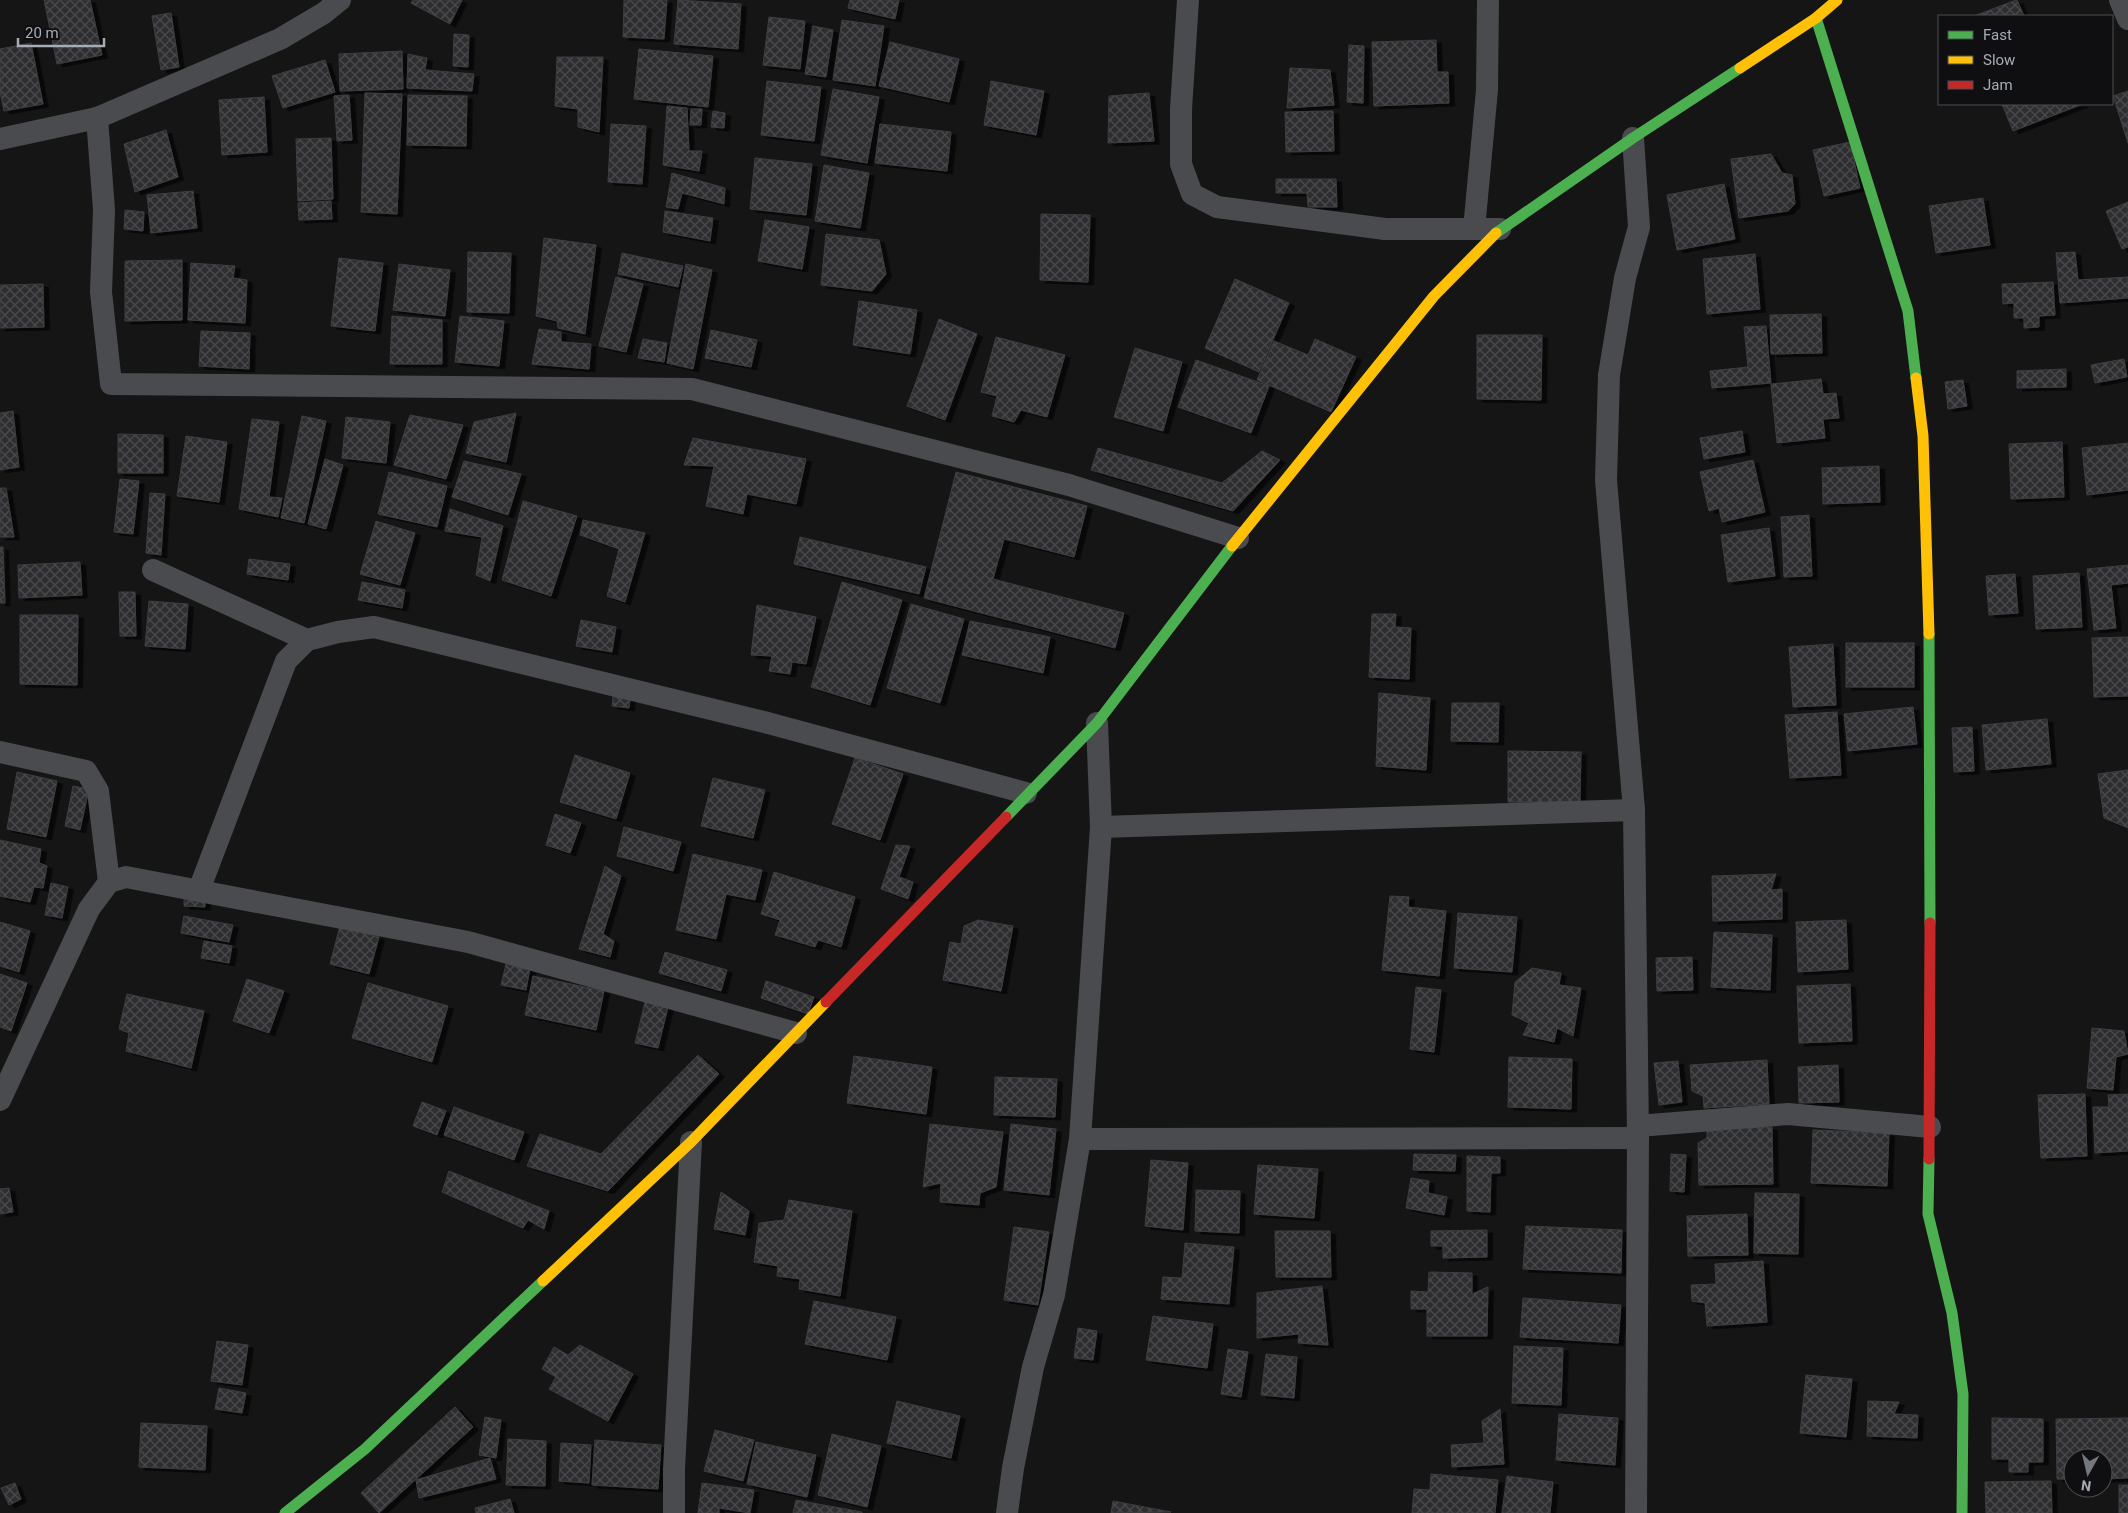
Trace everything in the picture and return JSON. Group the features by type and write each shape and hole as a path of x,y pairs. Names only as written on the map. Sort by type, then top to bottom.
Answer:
{"street":[{"path":"0,139 97,118 280,39 324,13 340,0"},
{"path":"1188,0 1181,109 1180,164 1192,194 1217,207 1345,224 1385,228 1500,229"},
{"path":"1474,229 1487,90 1488,0"},
{"path":"285,1513 365,1449 690,1142 1026,793 1097,723 1238,538 1434,296 1500,229 1632,138 1816,18 1837,0"},
{"path":"2120,0 2128,19"},
{"path":"1816,18 1908,311 1923,436 1930,676 1930,1127 1928,1214 1952,1313 1963,1394 1962,1513"},
{"path":"97,118 104,210 101,292 111,384 692,389 1069,485 1238,538"},
{"path":"1632,138 1639,227 1625,278 1609,375 1606,480 1634,810 1638,1132 1636,1513"},
{"path":"153,570 307,640"},
{"path":"199,890 286,661 307,640 338,632 374,627 768,723 1026,793"},
{"path":"1008,1513 1014,1468 1033,1367 1054,1295 1080,1139 1101,826 1097,723"},
{"path":"0,752 86,771 98,791 109,882"},
{"path":"1101,826 1634,810"},
{"path":"0,1100 89,910 109,882 126,877 468,942 796,1033"},
{"path":"1080,1139 1638,1132 1788,1114 1930,1127"},
{"path":"674,1513 674,1469 690,1142"}],"building":[{"path":"44,0 90,0 102,55 57,64"},
{"path":"413,0 462,0 450,24 411,3"},
{"path":"624,0 667,0 664,39 623,37"},
{"path":"678,0 741,4 738,49 674,44"},
{"path":"850,0 899,0 895,19 848,8"},
{"path":"2016,0 2024,15 1977,15"},
{"path":"171,13 179,67 161,70 152,16"},
{"path":"769,17 805,21 800,69 763,65"},
{"path":"842,20 884,26 875,86 833,80"},
{"path":"813,26 833,30 826,77 805,74"},
{"path":"454,34 469,35 468,67 453,66"},
{"path":"1436,40 1437,72 1448,72 1449,103 1374,106 1372,42"},
{"path":"890,42 959,59 949,102 879,86"},
{"path":"31,43 43,104 4,111 0,92 0,49"},
{"path":"1349,45 1364,46 1363,103 1347,102"},
{"path":"639,49 713,56 708,107 634,99"},
{"path":"402,51 403,89 340,91 339,54"},
{"path":"408,54 427,58 425,70 474,74 472,91 407,88"},
{"path":"557,57 603,57 599,132 578,127 578,109 555,106"},
{"path":"325,60 335,92 283,108 272,76"},
{"path":"1290,68 1330,70 1334,105 1287,108"},
{"path":"767,81 821,87 814,141 761,135"},
{"path":"991,81 1044,91 1036,135 984,125"},
{"path":"833,89 879,97 867,163 821,155"},
{"path":"2128,91 2128,143 2113,96"},
{"path":"365,93 402,94 397,214 361,212"},
{"path":"1149,93 1154,141 1108,143 1109,96"},
{"path":"349,95 352,140 337,141 334,96"},
{"path":"408,95 467,96 466,146 407,145"},
{"path":"264,97 267,152 222,155 219,100"},
{"path":"2002,105 2080,105 2013,131"},
{"path":"667,106 687,108 689,151 702,151 699,171 663,165"},
{"path":"691,109 702,109 701,125 690,125"},
{"path":"713,111 725,113 724,128 711,127"},
{"path":"1333,111 1334,151 1286,152 1285,112"},
{"path":"611,124 646,126 642,184 608,182"},
{"path":"880,124 951,132 947,171 875,163"},
{"path":"166,130 178,177 135,192 124,144"},
{"path":"331,138 333,199 298,201 296,139"},
{"path":"1850,142 1860,188 1824,196 1813,150"},
{"path":"1771,154 1782,173 1792,175 1795,204 1788,211 1739,218 1731,159"},
{"path":"755,158 812,164 806,215 750,209"},
{"path":"824,165 869,173 860,228 815,221"},
{"path":"672,173 725,188 724,204 682,193 678,209 666,207"},
{"path":"1276,179 1336,179 1337,207 1308,207 1307,193 1276,193"},
{"path":"1724,184 1735,239 1677,250 1667,195"},
{"path":"193,191 197,228 151,233 147,195"},
{"path":"1983,198 1990,245 1936,253 1929,206"},
{"path":"331,201 332,219 299,220 298,203"},
{"path":"2128,202 2128,247 2122,249 2106,211"},
{"path":"125,210 144,212 143,231 124,229"},
{"path":"665,211 713,218 710,241 663,232"},
{"path":"1041,214 1090,215 1088,282 1040,280"},
{"path":"765,220 809,227 802,269 758,261"},
{"path":"826,234 879,240 886,274 872,291 821,285"},
{"path":"544,238 596,245 585,334 558,328 557,321 536,316"},
{"path":"468,252 511,253 509,313 467,312"},
{"path":"2075,252 2078,280 2128,277 2128,298 2060,303 2056,253"},
{"path":"622,253 683,266 678,287 618,274"},
{"path":"1755,254 1760,309 1707,314 1703,259"},
{"path":"339,258 383,263 375,331 331,326"},
{"path":"182,260 182,320 125,321 125,261"},
{"path":"191,263 235,266 233,278 247,280 245,323 188,320"},
{"path":"399,264 450,270 445,316 393,310"},
{"path":"686,264 712,270 693,369 667,363"},
{"path":"616,277 643,284 626,352 599,346"},
{"path":"1235,279 1289,303 1259,372 1205,348"},
{"path":"2053,282 2055,315 2039,316 2039,327 2024,328 2024,318 2014,318 2014,303 2003,304 2002,284"},
{"path":"43,284 44,327 0,328 0,285"},
{"path":"859,301 917,310 910,354 853,345"},
{"path":"1821,314 1822,353 1771,354 1770,315"},
{"path":"392,316 442,320 442,364 390,364"},
{"path":"460,316 504,321 499,366 455,362"},
{"path":"939,319 977,334 945,420 907,406"},
{"path":"1766,326 1771,383 1712,388 1710,371 1748,367 1744,327"},
{"path":"539,329 561,332 561,342 591,344 589,369 532,364"},
{"path":"711,330 757,340 751,367 705,358"},
{"path":"201,331 250,333 249,369 199,366"},
{"path":"1477,335 1542,335 1541,400 1477,399"},
{"path":"996,337 1065,355 1047,417 1021,410 1014,422 992,416 997,396 981,392"},
{"path":"643,339 667,343 664,362 638,358"},
{"path":"1315,339 1356,357 1331,412 1257,380 1274,341 1308,355"},
{"path":"1135,348 1182,362 1163,431 1114,417"},
{"path":"2124,359 2127,377 2095,383 2091,365"},
{"path":"1196,360 1269,386 1251,433 1178,407"},
{"path":"2066,369 2066,387 2017,388 2017,371"},
{"path":"1821,379 1823,394 1836,393 1839,418 1823,419 1825,438 1777,443 1771,384"},
{"path":"1963,380 1967,406 1948,409 1945,382"},
{"path":"13,411 19,467 0,470 0,413"},
{"path":"516,413 506,462 466,453 474,422"},
{"path":"410,415 463,425 446,479 394,465"},
{"path":"302,416 326,421 304,523 281,518"},
{"path":"346,417 390,422 386,463 342,458"},
{"path":"252,419 279,422 269,497 282,498 278,517 239,509"},
{"path":"1742,431 1745,452 1704,459 1700,438"},
{"path":"118,434 163,435 163,473 118,473"},
{"path":"186,436 227,442 219,502 177,496"},
{"path":"693,438 806,459 796,504 747,494 743,514 706,506 714,466 684,465"},
{"path":"2062,442 2064,497 2011,499 2009,444"},
{"path":"2128,443 2128,490 2087,495 2082,448"},
{"path":"1098,448 1222,483 1262,451 1280,460 1233,511 1091,470"},
{"path":"325,459 343,465 326,529 308,524"},
{"path":"1753,460 1765,512 1722,522 1719,508 1709,511 1700,472"},
{"path":"464,461 521,474 508,515 452,497"},
{"path":"1879,466 1880,502 1823,504 1822,468"},
{"path":"389,472 447,486 437,527 378,514"},
{"path":"956,472 1087,506 1074,557 1004,539 993,579 1124,613 1115,648 924,598"},
{"path":"120,479 139,481 133,534 114,532"},
{"path":"0,488 6,488 14,537 0,537"},
{"path":"150,493 165,494 161,555 146,553"},
{"path":"523,501 577,516 551,596 502,580"},
{"path":"450,509 503,526 490,581 476,575 482,537 445,531"},
{"path":"1809,515 1812,576 1784,577 1781,517"},
{"path":"583,520 645,533 625,602 607,596 619,549 580,535"},
{"path":"376,521 415,533 400,585 360,574"},
{"path":"1769,528 1775,576 1728,582 1721,535"},
{"path":"800,537 926,567 919,594 794,564"},
{"path":"0,547 3,547 5,603 0,603"},
{"path":"249,559 290,564 288,580 247,574"},
{"path":"80,562 82,595 19,598 18,565"},
{"path":"2128,565 2128,583 2111,585 2116,628 2094,630 2087,569"},
{"path":"2079,573 2082,627 2036,629 2033,576"},
{"path":"2015,574 2018,613 1989,615 1986,576"},
{"path":"362,582 405,590 402,608 358,600"},
{"path":"842,582 902,600 870,705 811,687"},
{"path":"119,592 135,592 136,636 120,636"},
{"path":"149,601 188,604 185,649 145,646"},
{"path":"911,604 964,619 940,703 887,688"},
{"path":"757,605 816,617 806,664 792,662 790,674 769,671 772,656 751,655"},
{"path":"1372,614 1396,614 1395,627 1411,628 1409,679 1369,677"},
{"path":"20,615 78,615 77,685 20,684"},
{"path":"581,620 616,627 612,652 576,646"},
{"path":"970,621 1050,637 1043,673 962,655"},
{"path":"2128,637 2128,696 2094,697 2092,638"},
{"path":"1846,643 1914,643 1914,687 1846,687"},
{"path":"1833,644 1836,705 1793,707 1789,647"},
{"path":"614,689 631,692 629,708 612,706"},
{"path":"1379,693 1430,698 1426,770 1376,766"},
{"path":"1452,703 1499,703 1498,742 1451,741"},
{"path":"1913,707 1917,744 1848,751 1844,714"},
{"path":"1837,712 1841,775 1790,778 1785,715"},
{"path":"2047,719 2051,764 1986,770 1982,725"},
{"path":"1972,727 1974,771 1954,772 1952,728"},
{"path":"1508,751 1581,752 1580,802 1508,802"},
{"path":"575,755 630,773 616,819 560,802"},
{"path":"855,758 903,774 880,840 832,824"},
{"path":"2128,770 2128,828 2104,818 2098,774"},
{"path":"17,772 57,781 46,837 7,829"},
{"path":"713,778 765,790 753,838 701,826"},
{"path":"73,786 89,789 80,830 65,826"},
{"path":"555,814 581,823 570,853 546,845"},
{"path":"624,827 681,842 673,871 617,856"},
{"path":"0,840 41,849 39,863 47,866 43,888 34,887 30,902 0,896"},
{"path":"896,845 910,846 899,877 913,882 908,899 881,889"},
{"path":"693,854 762,870 755,900 726,894 716,939 676,930"},
{"path":"605,866 621,876 603,934 614,941 610,957 579,949"},
{"path":"774,872 855,897 841,947 818,940 815,947 775,935 780,920 761,914"},
{"path":"1776,874 1771,890 1782,889 1782,919 1713,921 1712,876"},
{"path":"51,883 68,887 62,918 45,915"},
{"path":"184,895 205,896 205,907 184,906"},
{"path":"1390,896 1409,897 1408,907 1446,911 1439,976 1382,970"},
{"path":"1458,913 1517,917 1512,972 1454,968"},
{"path":"184,916 233,925 229,942 181,933"},
{"path":"978,920 1013,926 1001,991 943,980 950,942 961,944 964,926"},
{"path":"1846,920 1848,969 1798,972 1796,922"},
{"path":"0,922 30,931 19,972 0,966"},
{"path":"340,926 379,937 369,974 330,964"},
{"path":"1714,932 1772,935 1770,990 1711,987"},
{"path":"204,941 232,946 229,963 201,958"},
{"path":"665,952 727,970 721,991 659,973"},
{"path":"1692,957 1693,990 1657,991 1656,958"},
{"path":"506,964 530,968 526,990 501,985"},
{"path":"1532,968 1561,973 1559,985 1581,988 1573,1036 1557,1028 1554,1042 1523,1035 1529,1023 1512,1015 1515,982"},
{"path":"0,974 27,983 11,1031 0,1027"},
{"path":"533,976 604,991 596,1030 525,1015"},
{"path":"247,979 284,991 269,1033 233,1021"},
{"path":"766,981 814,997 808,1014 761,998"},
{"path":"368,983 448,1006 432,1062 352,1038"},
{"path":"1850,984 1852,1041 1799,1043 1797,986"},
{"path":"1416,987 1441,990 1434,1052 1410,1049"},
{"path":"127,994 204,1011 191,1068 126,1051 129,1033 119,1029"},
{"path":"645,1002 668,1007 658,1048 635,1043"},
{"path":"2092,1028 2124,1031 2128,1054 2116,1057 2113,1090 2087,1088"},
{"path":"698,1055 719,1074 608,1191 527,1166 540,1134 601,1154"},
{"path":"854,1056 932,1067 926,1114 847,1103"},
{"path":"1509,1057 1572,1059 1571,1109 1508,1107"},
{"path":"1767,1060 1769,1104 1704,1108 1703,1096 1692,1091 1690,1065"},
{"path":"1678,1061 1682,1102 1659,1105 1654,1063"},
{"path":"1838,1065 1839,1102 1799,1103 1798,1067"},
{"path":"995,1077 1057,1079 1055,1117 994,1115"},
{"path":"2085,1094 2087,1156 2041,1158 2038,1095"},
{"path":"2128,1094 2128,1151 2095,1153 2093,1107 2109,1107 2108,1095"},
{"path":"422,1102 446,1111 437,1135 413,1126"},
{"path":"454,1107 524,1132 514,1160 444,1135"},
{"path":"930,1124 1003,1132 996,1187 980,1193 979,1205 940,1202 941,1183 923,1187"},
{"path":"1011,1124 1056,1129 1049,1195 1004,1190"},
{"path":"1707,1127 1772,1127 1773,1184 1699,1185 1698,1143 1707,1138"},
{"path":"1813,1130 1889,1133 1887,1186 1811,1183"},
{"path":"1414,1154 1456,1155 1455,1171 1413,1170"},
{"path":"1671,1154 1686,1155 1684,1192 1670,1191"},
{"path":"1467,1156 1500,1157 1500,1173 1491,1173 1490,1212 1467,1211"},
{"path":"1151,1160 1188,1163 1183,1230 1145,1226"},
{"path":"1258,1165 1318,1169 1314,1218 1254,1214"},
{"path":"449,1171 549,1211 544,1229 528,1220 523,1228 442,1192"},
{"path":"1411,1178 1429,1181 1428,1193 1447,1197 1444,1215 1406,1208"},
{"path":"9,1188 13,1212 0,1214 0,1189"},
{"path":"1196,1190 1240,1191 1239,1233 1195,1231"},
{"path":"721,1192 749,1211 745,1235 714,1229"},
{"path":"1755,1193 1799,1194 1798,1254 1754,1253"},
{"path":"789,1200 852,1211 840,1296 799,1289 800,1279 777,1276 778,1266 754,1262 759,1223 784,1220"},
{"path":"1747,1214 1748,1255 1688,1256 1687,1216"},
{"path":"1526,1226 1622,1230 1621,1273 1523,1269"},
{"path":"1014,1227 1049,1232 1038,1305 1004,1300"},
{"path":"1487,1230 1487,1257 1443,1258 1443,1246 1431,1246 1431,1231"},
{"path":"1275,1231 1330,1231 1331,1277 1276,1277"},
{"path":"1185,1243 1234,1247 1229,1304 1161,1299 1163,1277 1182,1278"},
{"path":"1763,1261 1767,1322 1707,1326 1705,1303 1692,1301 1691,1285 1716,1284 1715,1264"},
{"path":"1429,1272 1472,1273 1472,1294 1488,1287 1487,1336 1427,1336 1427,1309 1411,1309 1411,1291 1428,1292"},
{"path":"1322,1286 1328,1345 1298,1343 1299,1334 1257,1338 1257,1293"},
{"path":"1523,1298 1621,1305 1618,1343 1520,1337"},
{"path":"814,1301 896,1317 887,1360 805,1344"},
{"path":"1153,1316 1213,1324 1207,1368 1146,1360"},
{"path":"1078,1328 1097,1331 1093,1360 1074,1358"},
{"path":"217,1341 248,1345 242,1385 211,1381"},
{"path":"580,1345 633,1374 608,1421 549,1389 556,1377 542,1369 554,1347 568,1355"},
{"path":"1514,1346 1563,1348 1561,1405 1512,1403"},
{"path":"1228,1349 1248,1352 1241,1397 1221,1394"},
{"path":"1266,1354 1297,1357 1294,1398 1261,1395"},
{"path":"1806,1375 1852,1379 1846,1437 1800,1433"},
{"path":"219,1388 246,1393 242,1413 215,1409"},
{"path":"897,1401 960,1416 951,1458 887,1443"},
{"path":"1868,1401 1899,1402 1894,1414 1918,1415 1917,1438 1867,1436"},
{"path":"455,1407 473,1427 379,1513 361,1493"},
{"path":"1500,1409 1504,1464 1452,1467 1451,1445 1484,1443 1482,1421"},
{"path":"1559,1414 1618,1418 1615,1465 1556,1460"},
{"path":"485,1417 501,1420 496,1458 479,1455"},
{"path":"1992,1418 2043,1419 2043,1462 2028,1462 2028,1472 2009,1472 2009,1459 1992,1459"},
{"path":"2128,1418 2128,1478 2113,1479 2113,1448 2063,1448 2063,1479 2057,1479 2056,1419"},
{"path":"141,1423 207,1426 205,1470 139,1467"},
{"path":"715,1430 754,1440 743,1481 704,1471"},
{"path":"832,1434 881,1446 867,1507 818,1495"},
{"path":"508,1439 546,1441 545,1486 506,1485"},
{"path":"595,1440 661,1445 658,1489 592,1485"},
{"path":"756,1442 816,1455 807,1497 747,1484"},
{"path":"561,1443 591,1445 589,1483 559,1481"},
{"path":"490,1458 496,1479 419,1498 416,1480"},
{"path":"1431,1474 1498,1480 1495,1513 1412,1513 1414,1489 1430,1490"},
{"path":"1507,1476 1553,1482 1550,1513 1502,1513"},
{"path":"2051,1481 2052,1513 1986,1513 1985,1482"},
{"path":"15,1483 21,1499 9,1505 1,1488"},
{"path":"702,1483 754,1490 750,1513 719,1508 719,1513 698,1513"},
{"path":"2119,1485 2128,1485 2128,1513 2119,1513"},
{"path":"510,1499 514,1513 476,1513 475,1508"},
{"path":"796,1500 862,1512 862,1513 793,1513"},
{"path":"1113,1501 1171,1512 1111,1513"}],"traffic: fast":[{"path":"1816,18 1908,311 1916,378"},
{"path":"1496,233 1633,138 1740,68"},
{"path":"1006,817 1097,723 1232,546"},
{"path":"1929,634 1930,923"},
{"path":"1929,1159 1928,1214 1952,1313 1963,1394 1962,1513"},
{"path":"285,1513 365,1449 543,1281"}],"traffic: slow":[{"path":"1740,68 1816,18 1837,0"},
{"path":"1232,546 1434,296 1496,233"},
{"path":"1916,378 1923,436 1929,634"},
{"path":"543,1281 691,1142 826,1002"}],"traffic: jam":[{"path":"826,1002 1006,817"},
{"path":"1929,1159 1930,923"}]}
